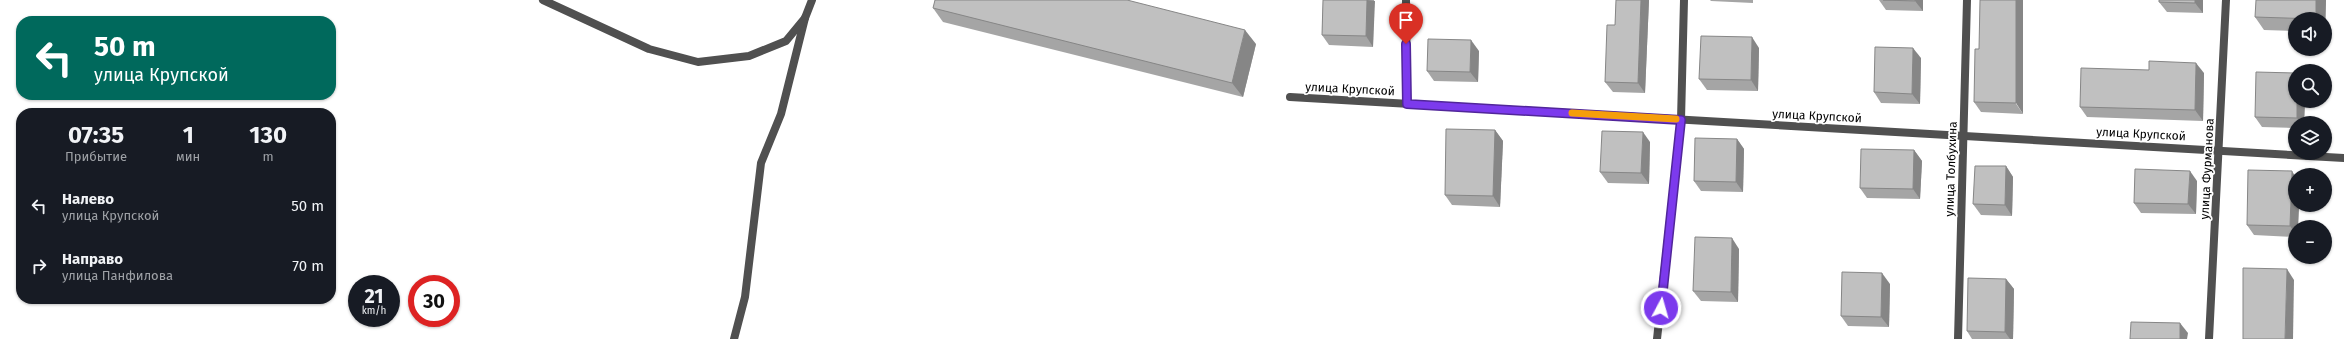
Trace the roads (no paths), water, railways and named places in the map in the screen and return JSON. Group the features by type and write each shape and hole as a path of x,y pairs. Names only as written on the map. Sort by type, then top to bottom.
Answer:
{"street":[{"path":"543,0 649,49 698,62 749,56 786,41 805,18"},
{"path":"734,339 745,297 761,163 781,114 805,18 812,0"},
{"path":"1406,0 1407,104"},
{"path":"1657,339 1681,120 1684,0"},
{"name":"улица Толбухина","path":"1958,339 1967,0"},
{"name":"улица Фурманова","path":"2209,339 2220,150 2226,0"},
{"name":"улица Крупской","path":"1290,97 2344,158"}]}
